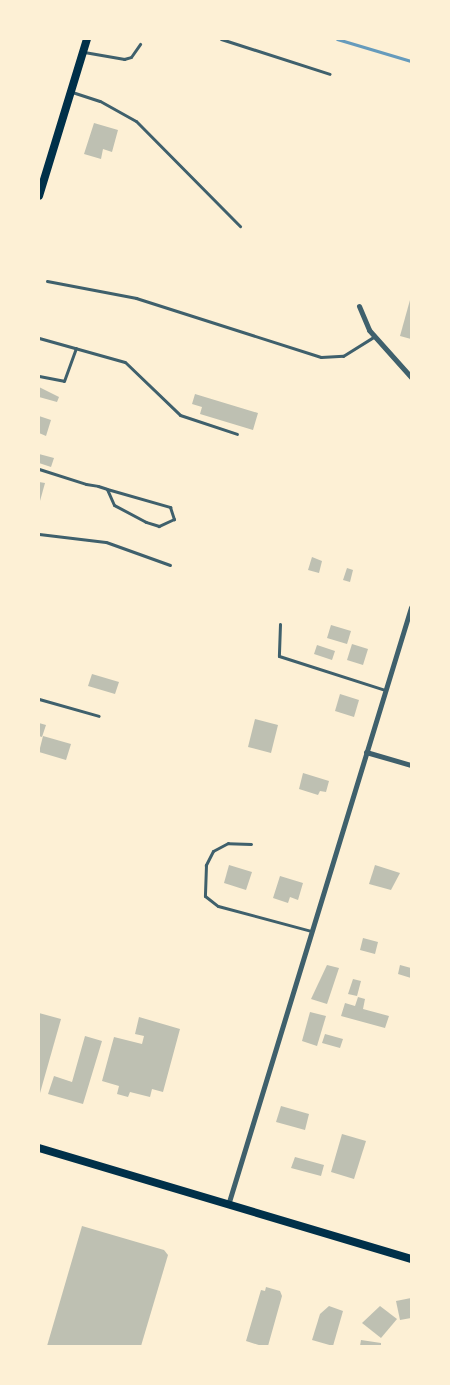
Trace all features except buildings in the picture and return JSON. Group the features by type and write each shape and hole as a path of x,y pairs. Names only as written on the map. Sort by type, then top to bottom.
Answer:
{"main road":[{"path":"39,196 87,39"},
{"path":"39,1148 411,1259"}],"street":[{"path":"359,306 375,336 411,377"},
{"path":"228,1205 411,609"},
{"path":"366,752 411,765"}],"lane":[{"path":"221,39 330,74"},
{"path":"83,51 124,59 131,57 140,44"},
{"path":"70,92 100,101 136,121 240,226"},
{"path":"47,281 136,298 321,357 343,356 375,336"},
{"path":"39,338 125,362 180,415 237,434"},
{"path":"39,376 64,381 76,348"},
{"path":"39,469 170,507 174,519 159,526 146,522 114,505 107,489"},
{"path":"39,534 106,542 170,565"},
{"path":"280,624 279,656 385,690"},
{"path":"39,699 99,716"},
{"path":"250,844 228,843 213,851 206,865 205,896 218,906 313,931"}],"waterway":[{"path":"337,39 411,61"}]}
